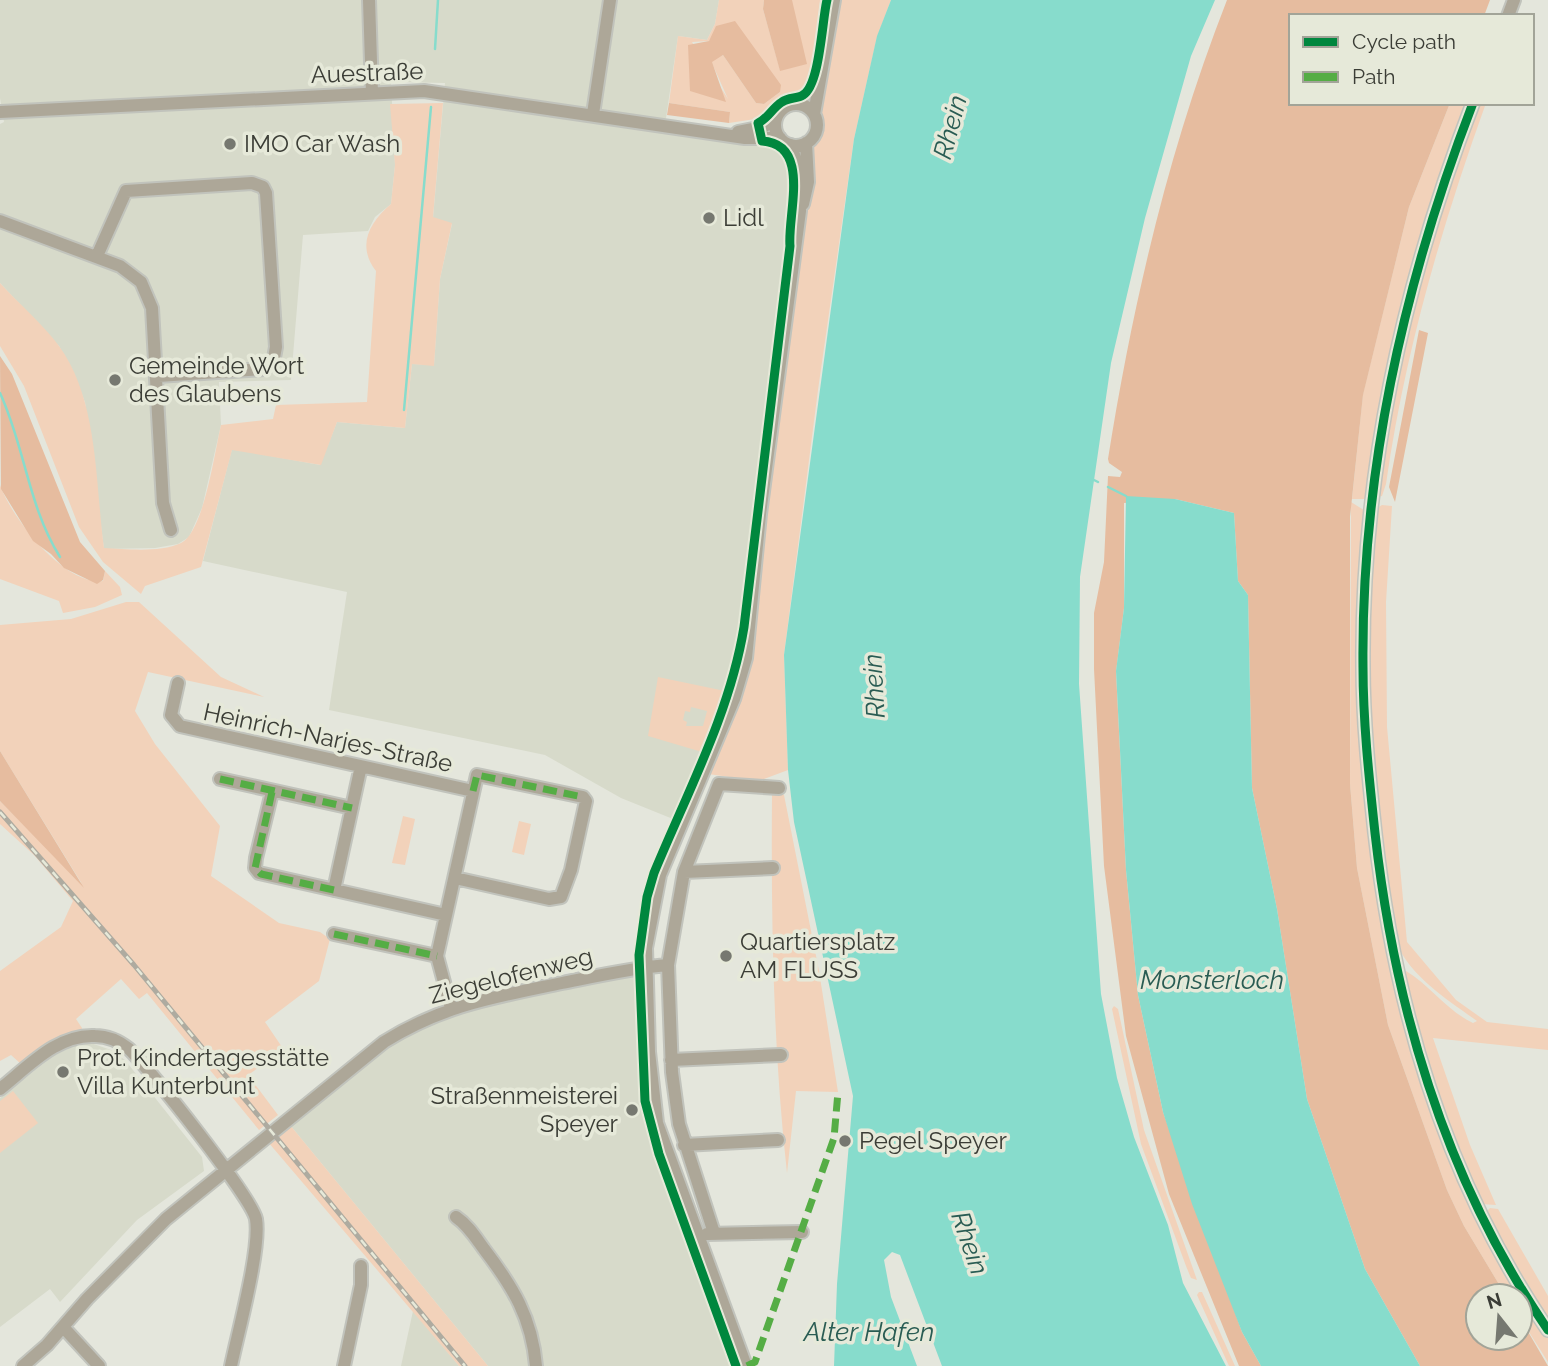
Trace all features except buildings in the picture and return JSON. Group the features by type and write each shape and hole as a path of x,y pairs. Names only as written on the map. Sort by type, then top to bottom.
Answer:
{"street":[{"path":"369,0 372,93"},
{"path":"593,114 610,0"},
{"path":"800,211 807,190 806,143 816,128 814,114 834,0"},
{"path":"801,105 810,96 821,76"},
{"name":"Auestraße","path":"0,112 372,93 451,92 785,142"},
{"path":"746,1366 657,1123 649,1052 646,967 650,918 660,876 734,699 746,658 760,514 800,211 798,169 775,127 776,118 788,106 801,105 814,114"},
{"path":"1472,105 1450,163 1418,264 1386,409 1365,590 1363,666 1366,754 1391,948 1421,1070 1441,1127 1476,1206 1510,1269 1548,1330"},
{"name":"Auestraße","path":"732,134 763,127 776,118"},
{"path":"785,142 806,143"},
{"path":"97,256 126,191 252,183 263,187 266,193 276,347 273,363 264,369 158,376"},
{"path":"0,221 97,256 132,273 148,293 158,376 163,503 171,530"},
{"name":"Heinrich-Narjes-Straße","path":"178,683 171,715 180,726 473,791"},
{"path":"334,890 361,766"},
{"path":"450,1008 437,956 477,775 583,797 586,801 571,870 561,897 549,899 455,878"},
{"path":"220,779 352,808"},
{"path":"700,779 719,784 779,788"},
{"path":"714,1233 684,1145 671,1060 668,965 684,872 719,784"},
{"path":"272,792 255,868 261,874 446,915"},
{"path":"684,872 773,868"},
{"path":"334,934 437,956"},
{"name":"Ziegelofenweg","path":"87,1299 166,1219 376,1048 418,1022 450,1008 646,967 668,965"},
{"path":"0,1089 63,1042 92,1036 118,1041 152,1074 252,1206 257,1232 231,1366"},
{"path":"671,1060 781,1055"},
{"path":"684,1145 778,1140"},
{"path":"456,1217 473,1235 517,1294 529,1321 536,1366"},
{"path":"697,1236 714,1233 802,1232"},
{"path":"344,1366 360,1285 361,1266"},
{"path":"23,1366 64,1328 87,1299"},
{"path":"35,1354 46,1337 78,1304 87,1299"},
{"path":"64,1328 99,1366"}],"shaded area":[{"path":"0,0 719,0 715,24 707,40 678,36 664,132 779,147 785,158 790,186 784,234 786,252 782,294 733,668 673,819 621,798 545,755 329,710 347,592 203,561 232,449 320,465 337,422 405,428 412,364 434,365 440,279 452,224 433,218 445,83 391,82 395,165 391,204 375,217 368,231 303,235 291,380 219,382 221,425 202,508 189,537 178,544 155,548 104,549 85,402 59,346 0,283 0,124 4,122 0,98"},
{"path":"719,0 764,0 763,9 780,70 792,0 820,0 814,66 806,89 800,94 778,100 762,118 729,123 730,112 669,103 678,36 707,40 715,24","holes":["713,35 780,92 764,104 756,103 723,55 711,61 728,99 692,42 709,41"]},
{"path":"764,0 792,0 807,64 780,71 763,9"},
{"path":"836,0 891,0 877,37 854,139 818,390 784,655 788,770 759,781 708,774 738,701 808,198 808,149 821,133 818,109"},
{"path":"1227,0 1490,0 1485,14 1289,14 1289,105 1449,105 1409,207 1363,395 1350,517 1350,784 1357,868 1388,1025 1447,1190 1464,1226 1498,1282 1464,1282 1464,1352 1534,1352 1534,1342 1548,1366 1420,1366 1365,1269 1307,1099 1277,909 1252,788 1248,595 1238,581 1234,513 1175,499 1124,503 1124,608 1116,672 1126,870 1138,995 1163,1112 1242,1332 1261,1366 1239,1366 1169,1194 1126,1036 1104,866 1094,669 1094,613 1104,562 1108,476 1120,477 1122,472 1109,463 1108,459 1118,400 1141,284 1187,112"},
{"path":"735,21 781,85 780,92 764,104 756,103 723,55 712,62 726,102 690,91 688,45 709,41 716,26"},
{"path":"443,103 433,217 452,223 440,279 434,366 412,364 405,428 337,422 321,465 232,450 201,567 145,586 141,594 103,562 79,527 24,386 0,346 0,283 59,346 82,392 93,443 104,548 153,549 181,543 189,536 202,507 221,425 273,419 276,405 367,402 376,271 370,261 366,243 377,218 391,204 395,165 390,104"},
{"path":"669,103 730,112 729,123 667,115"},
{"path":"1449,105 1467,105 1419,244 1369,496 1352,499 1363,394 1409,207"},
{"path":"1477,105 1485,105 1426,291 1403,386 1386,484 1382,496 1378,497 1404,333 1433,228"},
{"path":"1419,330 1428,333 1395,502 1389,487"},
{"path":"0,356 12,374 80,542 105,571 103,580 97,584 64,568 33,541 1,489"},
{"path":"0,485 28,532 57,562 88,580 103,581 105,571 120,587 122,595 95,607 63,613 59,601 0,579"},
{"path":"1351,502 1367,512 1360,589 1381,914 1392,977 1414,1061 1441,1136 1515,1282 1498,1282 1464,1226 1447,1190 1388,1025 1357,868 1350,784"},
{"path":"1382,505 1392,506 1386,602 1387,727 1407,942 1456,1000 1487,1022 1548,1029 1548,1050 1433,1038 1470,1145 1496,1205 1481,1204 1436,1099 1403,973 1406,971 1415,977 1463,1018 1473,1023 1477,1021 1421,978 1397,944 1390,918 1374,780 1369,689 1373,554 1377,508"},
{"path":"126,602 139,602 221,677 264,697 148,672 135,711 155,744 220,826 211,876 279,923 320,932 330,939 319,981 265,1022 284,1050 248,1075 278,1115 259,1130 147,993 139,999 121,979 76,1019 82,1028 80,1033 21,1064 11,1055 0,1061 0,971 61,927 73,901 34,855 0,824 0,801 82,884 0,751 0,625 71,619"},
{"path":"658,677 725,691 702,752 648,736","holes":["691,707 707,711 703,726 686,726 687,722 683,720 685,711 690,712"]},
{"path":"0,751 84,888 0,801"},
{"path":"775,790 784,795 819,971 838,1092 796,1091 787,1173 774,984 772,794"},
{"path":"403,816 415,819 405,865 392,863"},
{"path":"519,821 531,824 524,855 512,852"},
{"path":"642,973 646,1101 663,1161 737,1366 488,1366 290,1125 403,1035 445,1014"},
{"path":"1114,1006 1118,1009 1144,1130 1197,1280 1191,1278 1186,1266 1141,1144 1112,1009"},
{"path":"91,1043 111,1050 125,1060 202,1157 204,1171 137,1220 60,1302 50,1289 0,1327 0,1098 53,1056 76,1045"},
{"path":"13,1091 38,1123 0,1153 0,1101"},
{"path":"290,1125 488,1366 459,1366 268,1142"},
{"path":"1490,1208 1498,1209 1548,1296 1548,1320 1534,1296 1534,1282 1526,1282 1485,1213"},
{"path":"1202,1292 1235,1366 1229,1366 1197,1295"},
{"path":"413,1311 459,1366 401,1366"},
{"path":"1534,1316 1548,1337 1548,1362 1534,1340"}],"water":[{"path":"891,0 1215,0 1191,56 1145,218 1111,363 1080,577 1079,684 1101,994 1117,1078 1134,1137 1168,1225 1183,1283 1226,1366 942,1366 900,1255 892,1252 884,1260 891,1297 917,1366 834,1366 837,1284 853,1096 794,822 788,770 784,655 854,139 877,36"},
{"name":"Monsterloch","path":"1126,496 1175,499 1234,513 1238,581 1248,595 1252,788 1277,909 1307,1099 1365,1269 1420,1366 1261,1366 1242,1332 1192,1204 1163,1112 1138,995 1126,870 1116,671 1124,608"}],"waterway":[{"path":"435,49 438,0"},
{"path":"404,410 431,107"},
{"path":"0,393 41,517 60,557"},
{"path":"1094,480 1098,482"},
{"path":"1108,487 1126,496"}],"railway":[{"path":"0,812 134,965 465,1366"}],"marked path":[{"path":"473,791 477,775 583,797"},
{"path":"220,779 352,808"},
{"path":"272,792 255,868 261,874 334,890"},
{"path":"334,934 437,956"},
{"path":"747,1366 755,1362 834,1138 838,1092"}],"cycle path":[{"path":"736,1366 659,1154 645,1101 639,955 647,897 654,873 718,722 729,690 744,627 790,246 794,183 787,154 777,145 762,141 758,123 782,102 801,96 809,89 817,66 827,0"},
{"path":"1472,105 1426,240 1391,380 1379,451 1364,595 1365,729 1384,899 1396,965 1431,1092 1481,1215 1512,1273 1548,1330"}],"place":[{"name":"IMO Car Wash","path":"230,144"},
{"name":"Lidl","path":"709,218"},
{"name":"Gemeinde Wort des Glaubens","path":"115,380"},
{"name":"Quartiersplatz AM FLUSS","path":"726,956"},
{"name":"Prot. Kindertagesstätte Villa Kunterbunt","path":"63,1072"},
{"name":"Straßenmeisterei Speyer","path":"632,1110"},
{"name":"Pegel Speyer","path":"845,1141"}],"water label":[{"name":"Rhein","path":"950,127"},
{"name":"Rhein","path":"874,686"},
{"name":"Rhein","path":"970,1243"},
{"name":"Alter Hafen","path":"869,1332"}]}
